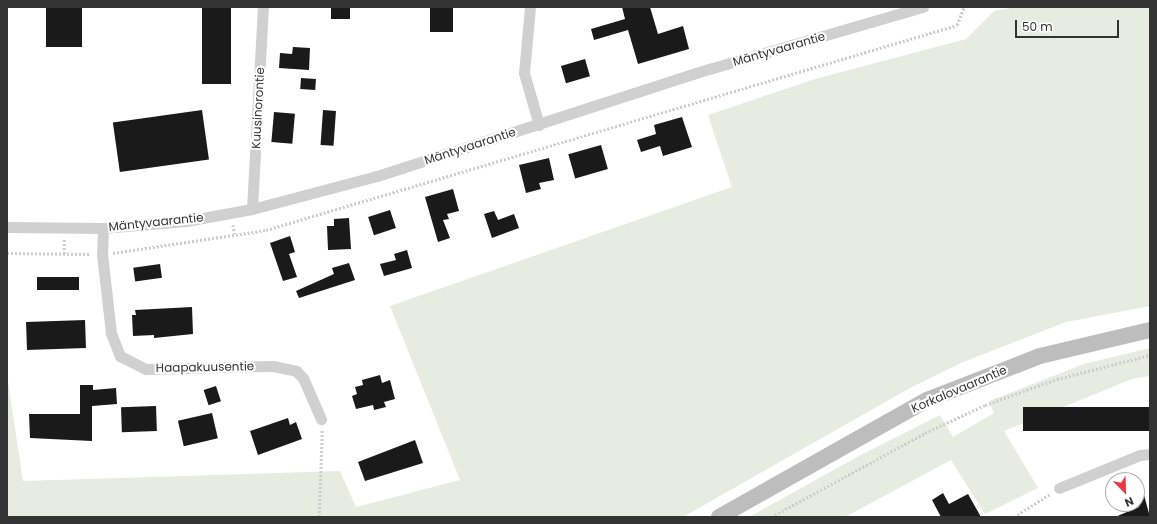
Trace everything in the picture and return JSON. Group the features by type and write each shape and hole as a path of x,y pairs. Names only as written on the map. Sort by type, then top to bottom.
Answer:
{"street":[{"name":"Kuusinorontie","path":"252,209 263,7"},
{"path":"530,7 524,73 539,125"},
{"name":"Mäntyvaarantie","path":"7,227 103,228 186,221 252,209 377,176 709,69 923,7"},
{"name":"Haapakuusentie","path":"103,228 102,254 112,333 120,356 146,368 273,366 296,371 303,378 321,419"},
{"name":"Korkalovaarantie","path":"719,517 927,400 1040,356 1150,330"},
{"path":"1059,488 1150,454"}],"path":[{"path":"7,253 102,254 266,230 957,25 964,7"},
{"path":"771,517 925,433 985,405 1057,379 1150,355"},
{"path":"319,517 321,419"},
{"path":"1014,517 1059,488"}],"shaded area":[{"path":"1016,7 1150,7 1150,306 1066,322 963,362 910,388 683,517 7,517 7,375 23,481 340,471 356,507 460,480 390,306 732,187 708,115 815,79 966,39 994,11"},
{"path":"1150,348 1150,376 1132,379 1004,431 1038,488 985,514 951,460 845,517 749,517 857,457 940,415 953,437 994,413 989,401 1084,364"}],"building":[{"path":"46,7 82,7 82,47 46,47"},
{"path":"202,7 231,7 231,84 202,84"},
{"path":"331,7 350,7 350,19 331,19"},
{"path":"430,7 453,7 453,32 430,32"},
{"path":"622,7 650,7 658,34 683,26 689,49 638,64 628,30 594,40 591,29 625,19"},
{"path":"293,47 310,48 309,70 279,68 280,53 292,54"},
{"path":"585,59 590,76 566,83 561,66"},
{"path":"301,78 316,79 315,90 300,89"},
{"path":"202,110 209,160 120,172 113,123"},
{"path":"323,110 336,111 334,146 321,145"},
{"path":"274,112 295,114 292,144 271,142"},
{"path":"682,117 692,147 663,156 660,146 641,152 637,140 656,134 654,125"},
{"path":"601,145 608,169 575,178 568,154"},
{"path":"549,158 554,180 539,183 541,189 526,193 519,165"},
{"path":"453,189 459,211 447,214 449,219 443,220 450,238 438,242 425,197"},
{"path":"390,210 396,228 374,235 368,217"},
{"path":"494,211 498,220 514,214 519,228 492,238 484,214"},
{"path":"349,218 351,249 328,250 327,226 334,226 334,219"},
{"path":"290,236 295,252 289,254 297,277 283,281 270,243"},
{"path":"407,250 412,268 384,276 380,264 396,260 394,254"},
{"path":"349,263 355,280 299,298 296,291 334,274 332,268"},
{"path":"160,264 162,278 135,282 133,268"},
{"path":"37,277 79,277 79,290 37,290"},
{"path":"192,307 193,334 154,338 154,335 133,336 132,315 136,315 135,310"},
{"path":"85,320 86,348 27,350 26,322"},
{"path":"380,375 382,383 390,380 395,399 384,402 386,407 374,410 373,405 356,409 352,396 357,394 355,387 363,385 362,380"},
{"path":"80,385 93,385 93,390 116,388 117,404 92,406 92,441 30,438 29,414 80,414"},
{"path":"216,386 221,401 209,405 204,390"},
{"path":"156,406 157,431 122,432 121,407"},
{"path":"1023,407 1150,407 1150,431 1023,431"},
{"path":"212,413 218,438 184,446 178,421"},
{"path":"288,418 290,425 296,422 302,439 258,455 250,431"},
{"path":"415,440 423,463 365,481 358,462"},
{"path":"943,493 949,504 968,494 981,517 941,517 932,500"},
{"path":"1145,499 1150,517 1115,517 1127,512 1145,512"}]}
